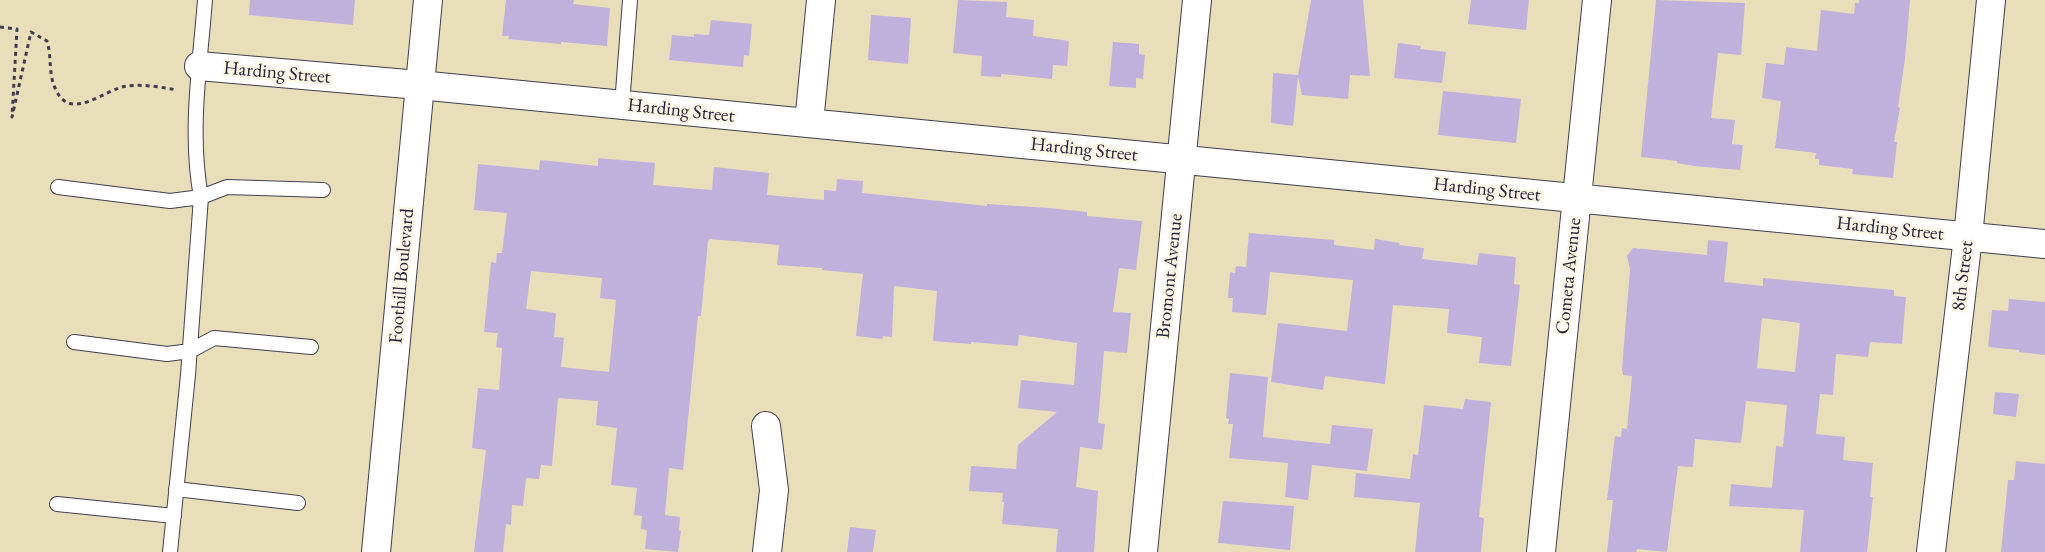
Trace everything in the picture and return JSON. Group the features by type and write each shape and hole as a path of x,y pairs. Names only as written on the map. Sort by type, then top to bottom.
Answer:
{"street":[{"name":"Foothill Boulevard","path":"376,552 428,0"},
{"path":"808,123 821,0"},
{"name":"Bromont Avenue","path":"1143,552 1197,0"},
{"name":"Cometa Avenue","path":"1541,552 1597,0"},
{"name":"8th Street","path":"1931,552 1968,237 1990,0"},
{"name":"Harding Street","path":"199,66 420,85 2045,244"},
{"path":"766,426 774,490 767,552"}],"lane":[{"path":"170,552 190,351 201,197 197,172 197,93 205,0"},
{"path":"622,105 630,0"},
{"path":"58,187 170,201 201,197 227,188 323,190"},
{"path":"74,342 168,354 190,351 214,338 311,347"},
{"path":"176,489 298,503"},
{"path":"57,504 174,516"}],"path":[{"path":"0,27 17,29 12,117 31,32 47,41 50,51 52,79 56,92 65,102 81,104 98,99 114,89 128,85 197,93"}],"building":[{"path":"250,0 355,0 353,25 249,15"},
{"path":"506,0 574,0 573,4 610,8 607,46 508,39 509,36 502,36"},
{"path":"958,0 1007,2 1006,17 1034,20 1033,36 1069,41 1067,66 1053,65 1052,79 1001,74 1001,77 981,76 982,56 953,53"},
{"path":"1311,0 1363,0 1370,76 1350,75 1348,99 1302,95 1298,77 1293,126 1271,123 1273,73 1298,75"},
{"path":"1471,0 1529,0 1526,30 1468,24"},
{"path":"1656,0 1745,3 1741,55 1718,53 1711,118 1735,120 1732,144 1743,145 1740,170 1694,166 1677,163 1677,161 1641,157"},
{"path":"1859,0 1910,0 1905,59 1898,107 1900,108 1894,142 1897,142 1893,178 1852,174 1853,169 1819,165 1819,159 1815,159 1816,153 1775,148 1781,101 1762,98 1766,63 1784,65 1786,47 1817,51 1821,10 1854,14 1855,3 1859,3"},
{"path":"871,15 911,18 908,64 868,60"},
{"path":"711,20 752,24 749,56 744,55 743,67 669,60 672,35 694,37 694,34 709,35"},
{"path":"1113,42 1139,44 1139,54 1145,55 1143,79 1136,78 1136,88 1109,86"},
{"path":"1398,43 1421,46 1420,49 1446,52 1442,83 1394,78"},
{"path":"1443,91 1521,99 1516,143 1438,135"},
{"path":"598,158 655,163 653,185 712,190 714,167 769,173 767,195 824,200 824,190 836,191 837,179 863,181 862,193 987,206 987,204 1049,208 1087,212 1087,216 1142,221 1136,270 1119,268 1113,312 1131,313 1127,353 1104,351 1098,423 1105,424 1102,450 1080,447 1076,487 1098,491 1094,552 1056,552 1058,529 1002,524 1003,493 969,491 971,466 1016,469 1018,445 1057,412 1018,408 1021,380 1074,385 1077,343 1019,335 1018,346 933,341 937,291 894,286 892,337 883,336 882,339 856,336 863,274 822,270 822,268 777,265 779,245 710,239 708,241 701,316 698,316 683,470 669,468 665,515 680,517 679,530 681,531 678,552 645,549 647,530 641,529 642,516 634,515 637,488 611,485 617,428 596,425 598,401 558,398 552,466 541,465 539,479 526,478 523,506 512,505 511,525 506,524 503,552 474,552 486,450 472,448 478,388 499,390 502,348 496,347 498,333 484,332 491,262 496,263 497,253 502,253 507,213 474,210 478,164 539,170 540,160 598,166","holes":["531,271 602,278 600,298 616,300 609,372 561,367 564,338 554,337 556,313 526,309"]},
{"path":"1249,233 1334,240 1334,245 1374,250 1375,239 1400,243 1399,245 1424,248 1422,259 1477,265 1479,253 1516,257 1514,284 1520,285 1511,366 1479,363 1482,337 1447,333 1449,309 1393,305 1385,384 1325,376 1323,390 1271,382 1278,323 1347,331 1353,280 1270,272 1266,315 1232,312 1233,298 1228,298 1230,272 1235,273 1236,266 1246,267"},
{"path":"1708,240 1728,242 1724,282 1763,286 1763,278 1894,290 1894,296 1906,297 1902,344 1870,342 1868,357 1836,354 1833,395 1820,394 1816,434 1845,437 1843,460 1873,463 1870,497 1873,497 1867,552 1800,552 1804,510 1729,506 1731,484 1772,488 1776,446 1783,447 1787,405 1746,401 1741,443 1695,439 1693,467 1678,466 1667,552 1637,549 1636,552 1607,552 1613,500 1607,500 1615,436 1621,437 1622,428 1627,429 1632,376 1623,375 1622,369 1630,269 1627,256 1633,248 1707,255","holes":["1762,318 1800,323 1795,372 1757,368"]},
{"path":"2009,299 2045,302 2045,355 1988,347 1992,310 2008,311"},
{"path":"1230,373 1268,377 1263,437 1330,444 1332,425 1373,429 1367,471 1312,465 1308,500 1285,497 1288,463 1229,458 1233,424 1228,424 1229,419 1226,418"},
{"path":"1995,392 2019,394 2016,417 1993,414"},
{"path":"1465,399 1491,402 1479,517 1484,518 1481,552 1415,552 1420,503 1354,497 1356,473 1410,479 1413,454 1418,455 1424,405 1463,409"},
{"path":"2016,461 2045,464 2045,552 2001,552 2008,480 2014,480"},
{"path":"1223,501 1294,506 1290,550 1218,543"},
{"path":"850,527 876,530 873,552 847,552"}]}
